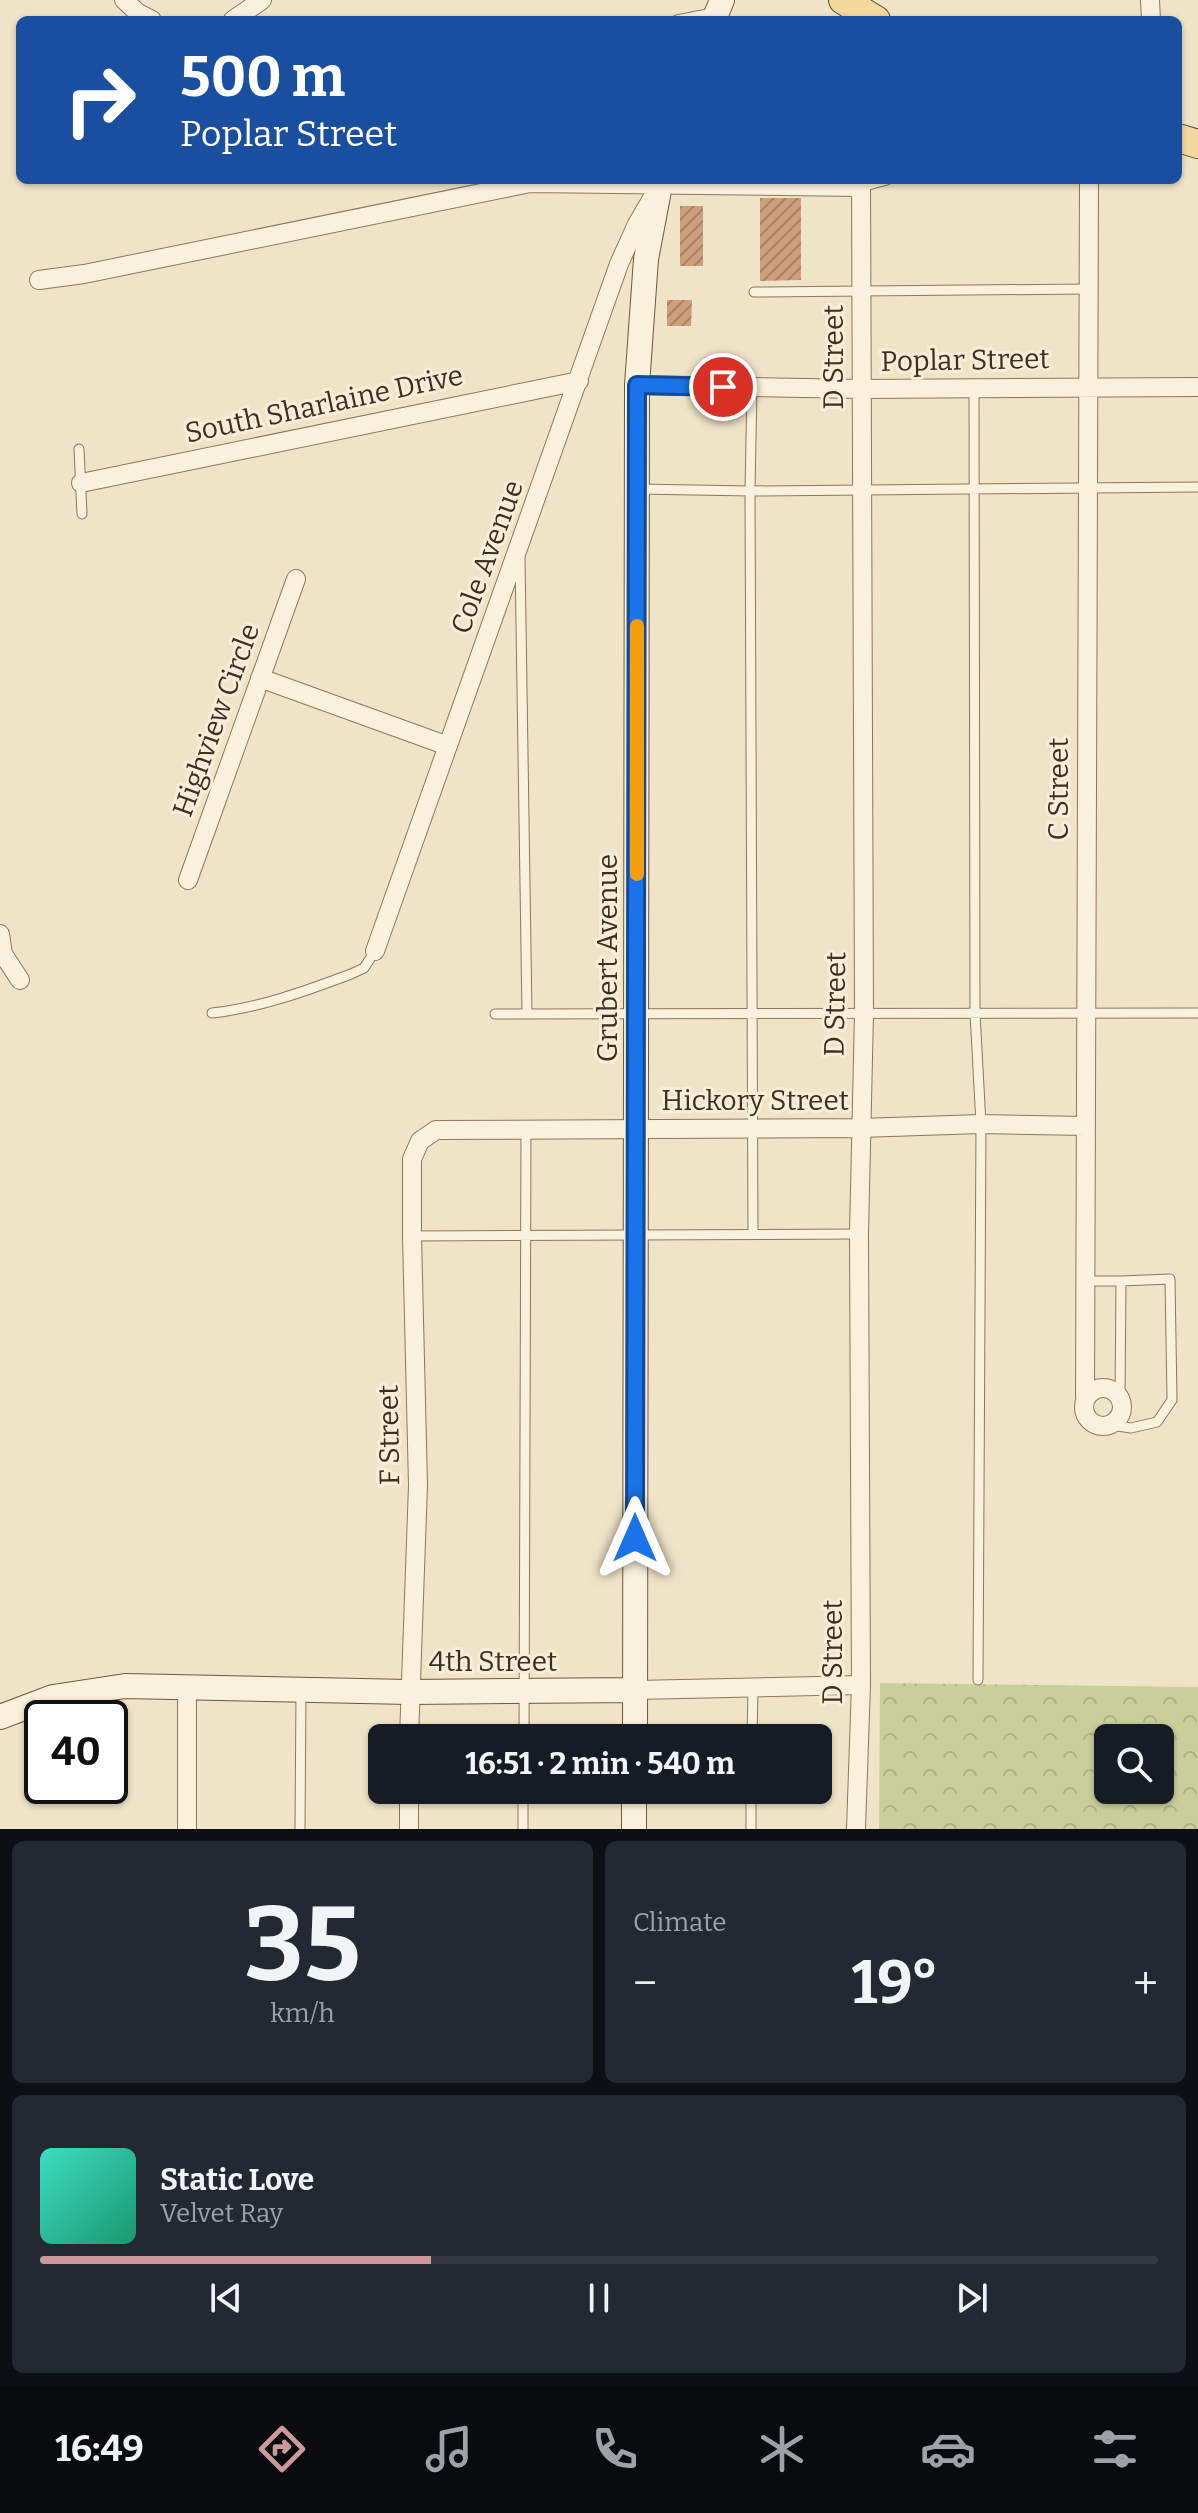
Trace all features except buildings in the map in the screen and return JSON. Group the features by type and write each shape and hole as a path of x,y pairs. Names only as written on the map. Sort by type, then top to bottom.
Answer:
{"main road":[{"path":"843,0 867,16"}],"street":[{"path":"124,0 144,16"},
{"path":"239,16 262,0"},
{"path":"39,280 84,274 526,184"},
{"name":"Cole Avenue","path":"375,951 627,243 659,184"},
{"name":"Grubert Avenue","path":"635,1724 637,385 646,259 660,184"},
{"name":"D Street","path":"856,1829 861,1685 859,1234 864,1013 861,184"},
{"name":"C Street","path":"1085,1397 1089,184"},
{"name":"South Sharlaine Drive","path":"81,483 579,381"},
{"name":"Poplar Street","path":"637,385 861,389 1198,387"},
{"name":"Highview Circle","path":"188,880 296,579"},
{"path":"260,678 448,746"},
{"path":"0,934 2,954 20,980"},
{"name":"Hickory Street","path":"426,1135 436,1130 636,1130 754,1126 860,1128 981,1124 1086,1126"},
{"name":"F Street","path":"409,1724 418,1485 412,1159 416,1146 426,1135"},
{"path":"1105,1389 1120,1399 1123,1411 1111,1425 1099,1426 1088,1419 1084,1411 1085,1397 1096,1390 1105,1389"},
{"name":"4th Street","path":"0,1717 53,1697 125,1686 409,1692 861,1685"},
{"path":"187,1688 187,1829"},
{"path":"409,1804 409,1829"},
{"path":"634,1804 634,1829"}],"lane":[{"path":"695,16 718,11"},
{"path":"754,292 1087,289"},
{"path":"752,387 753,1233"},
{"path":"974,388 975,1013 981,1124 978,1680"},
{"path":"79,449 82,514"},
{"path":"637,489 750,491 1198,487"},
{"path":"520,548 527,1014"},
{"path":"212,1013 248,1007 351,974 364,968 375,951"},
{"path":"495,1014 1198,1013"},
{"path":"524,1724 526,1129"},
{"path":"412,1236 456,1233 471,1237 526,1234 859,1234"},
{"path":"1085,1281 1170,1279 1172,1400 1157,1422 1131,1428 1111,1425"},
{"path":"1120,1399 1121,1281"},
{"path":"752,1724 753,1688"},
{"path":"300,1829 301,1690"},
{"path":"523,1804 523,1829"},
{"path":"751,1804 751,1829"}],"green space":[{"path":"880,1683 1198,1687 1198,1829 879,1829"}],"slow traffic":[{"path":"637,626 637,874"}],"route":[{"path":"635,1538 637,385 723,387"}]}
